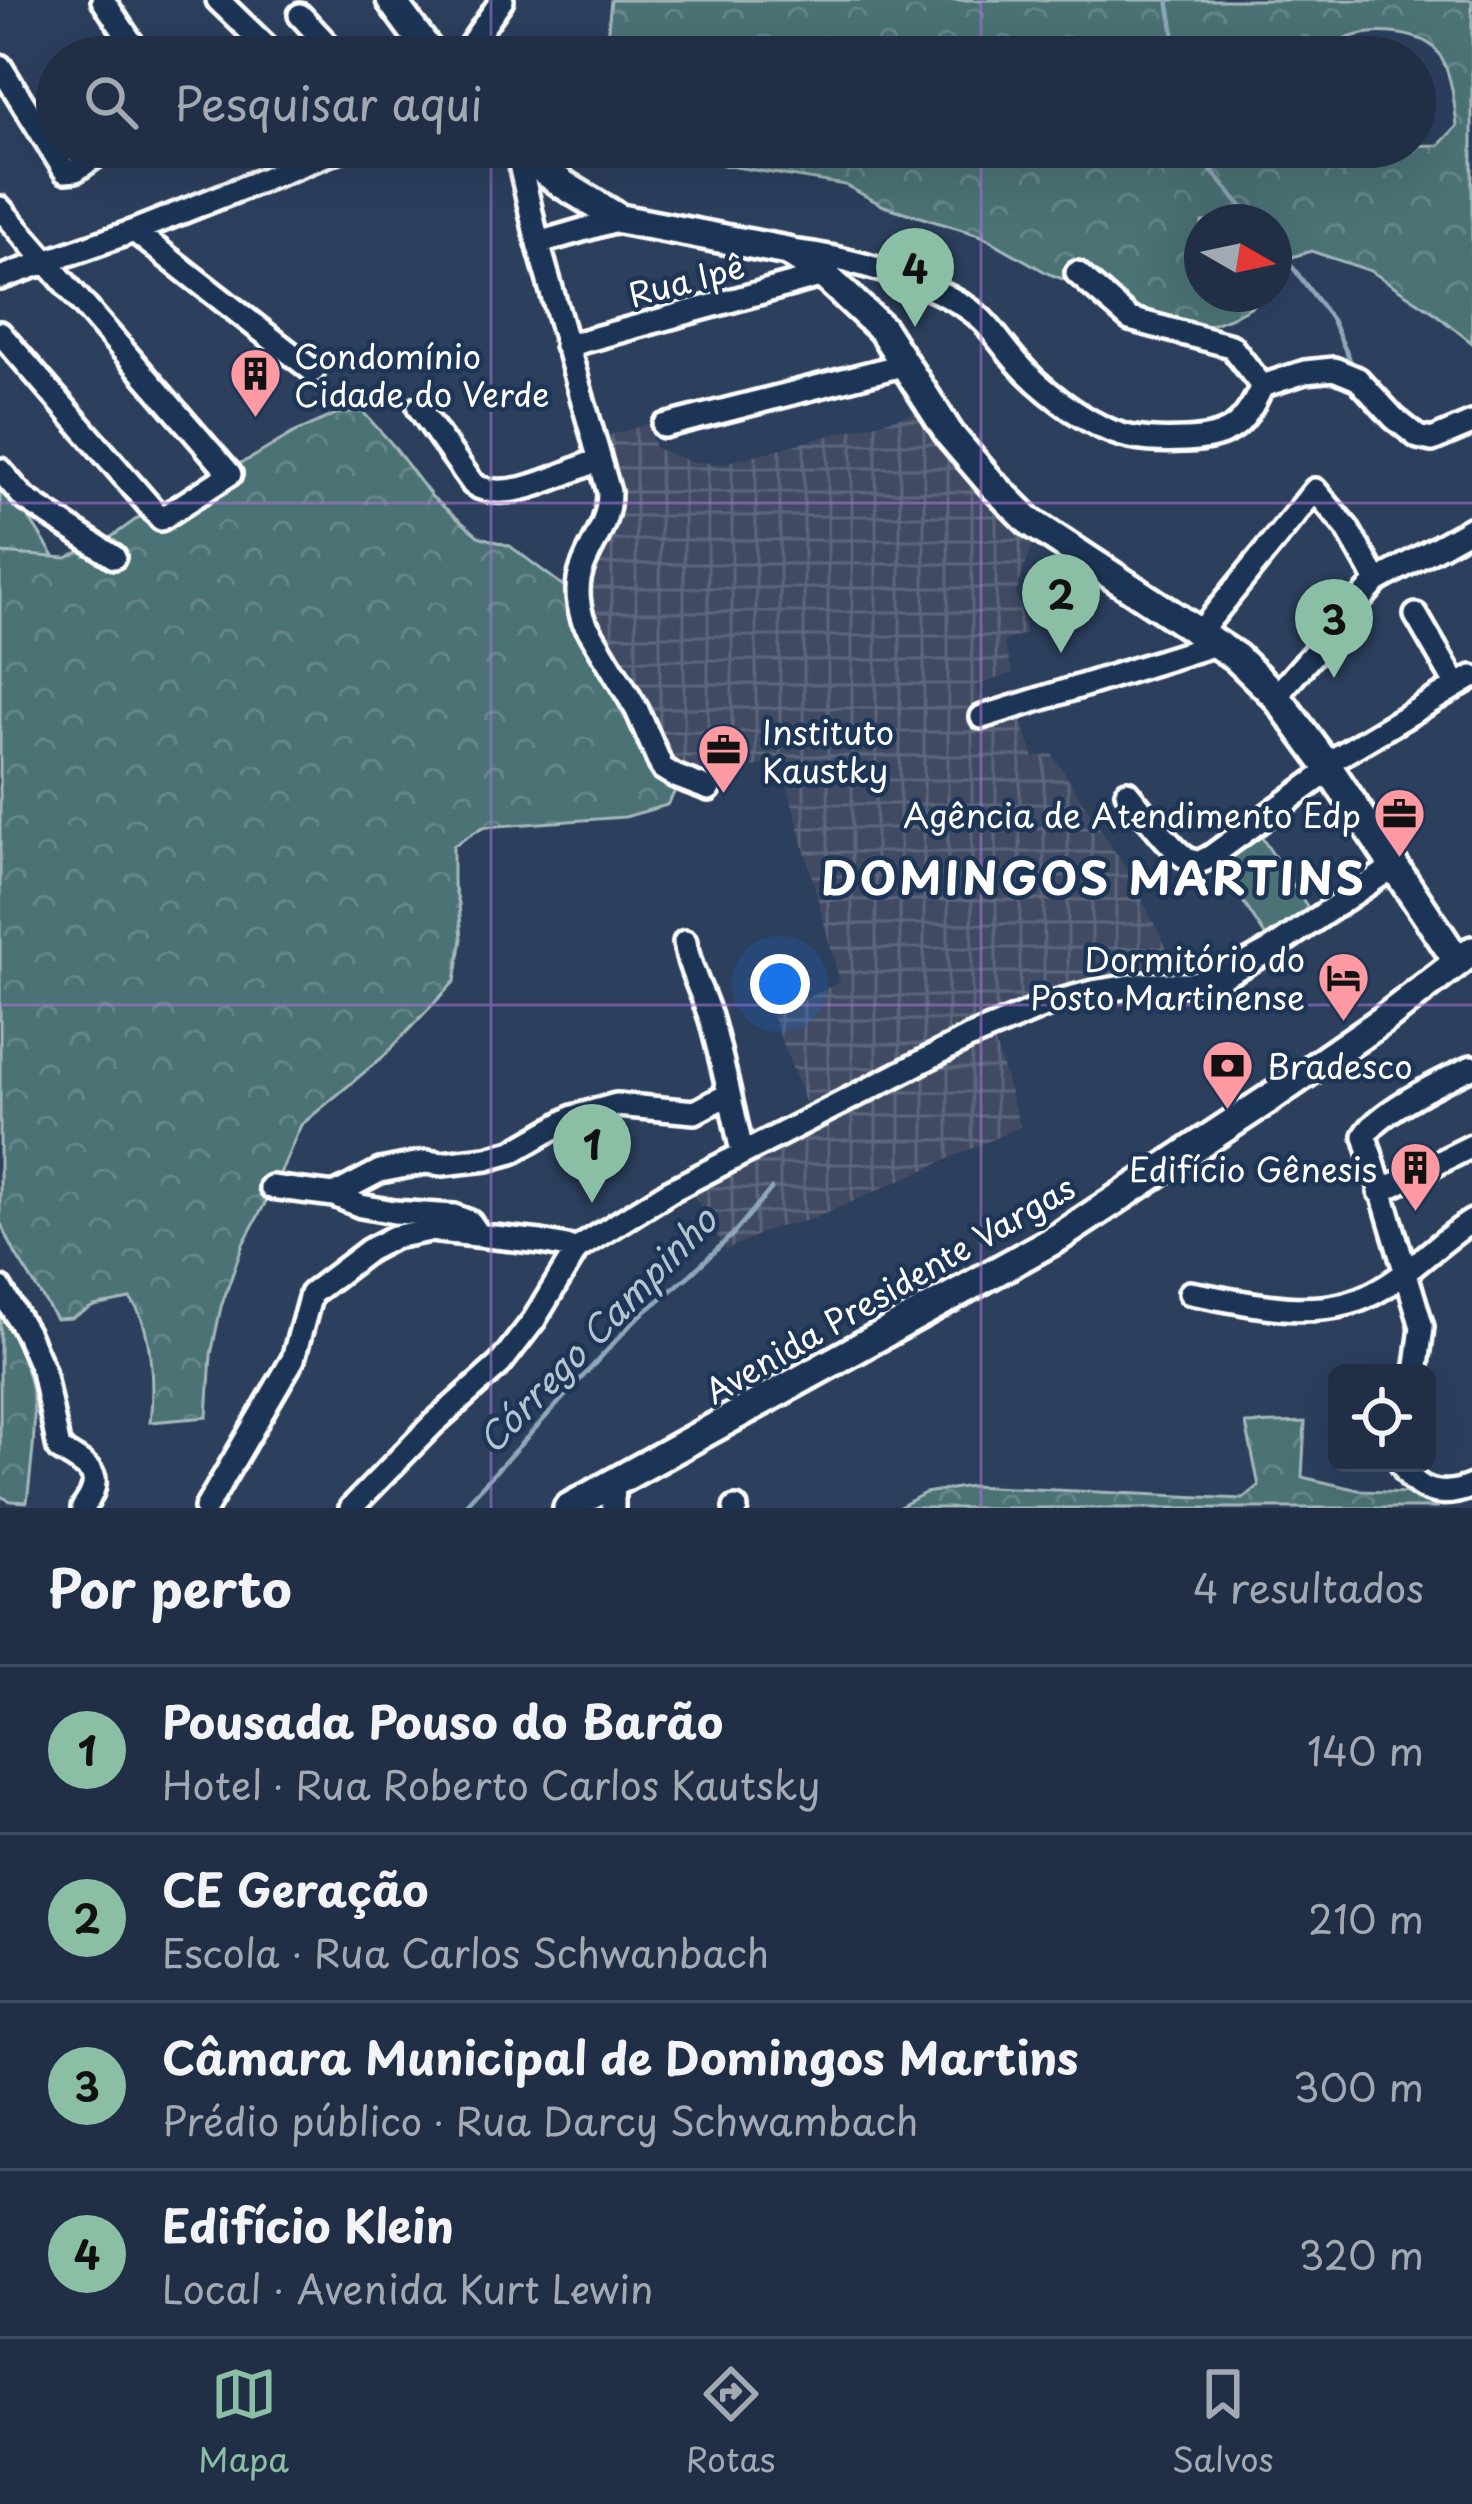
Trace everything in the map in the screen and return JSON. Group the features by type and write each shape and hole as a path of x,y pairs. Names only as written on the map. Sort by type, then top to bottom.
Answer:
{"main road":[{"path":"391,0 418,36"},
{"path":"539,168 620,220 787,251 849,296 882,329 950,435 1029,521 1246,664 1276,696 1393,867 1465,957"},
{"name":"Avenida Presidente Vargas","path":"568,1508 613,1496 1059,1237 1270,1098 1465,957"}],"street":[{"path":"218,0 256,36"},
{"path":"477,36 502,0"},
{"path":"113,4 130,36"},
{"path":"300,15 320,36"},
{"path":"0,67 36,125"},
{"path":"0,278 293,168"},
{"path":"514,168 609,492 604,526 583,560 578,604 583,620 637,710 662,768 709,789"},
{"path":"0,208 230,474 160,519 0,333"},
{"path":"538,243 620,220"},
{"path":"134,231 313,371"},
{"path":"787,251 869,267 944,295 986,322 1034,380 1116,434 1150,440 1202,439 1241,424 1262,386 1305,372 1334,370 1358,379 1418,437 1432,440 1472,423"},
{"path":"849,296 869,267"},
{"path":"1077,273 1130,319 1231,346 1262,386"},
{"name":"Rua Ipê","path":"566,346 824,275"},
{"path":"664,426 906,364"},
{"path":"419,408 482,490 511,492 599,460"},
{"path":"0,470 24,498 114,556"},
{"path":"982,717 1208,638 1315,490 1347,528 1377,581"},
{"path":"1276,696 1377,581 1472,528"},
{"path":"1127,792 1192,862 1210,857 1328,767 1465,682 1416,616"},
{"path":"351,1508 500,1364 534,1320 577,1249 670,1191 968,1038 1052,1003 1093,992 1145,984 1189,984 1225,975 1393,867"},
{"path":"685,942 711,1020 742,1152"},
{"path":"1417,1364 1422,1327 1365,1142 1366,1131 1472,1067"},
{"path":"334,1195 380,1171 512,1152 574,1117 616,1105 694,1112 729,1094"},
{"path":"1380,1192 1472,1146"},
{"path":"271,1187 334,1195 394,1212 454,1216 470,1222 479,1234"},
{"path":"1190,1293 1286,1309 1356,1301 1377,1292 1472,1221"},
{"path":"206,1508 293,1359 314,1289 369,1250 394,1237 430,1230 577,1249"},
{"path":"0,1288 43,1370 59,1449 89,1467 95,1479 82,1508"},
{"path":"1405,1472 1437,1495 1472,1486"}],"shaded area":[{"path":"919,412 959,466 1034,539 1016,593 1026,633 1003,642 1013,673 977,685 988,723 1019,714 1034,758 1052,754 1129,873 1176,967 1032,994 807,1107 772,1015 840,982 781,762 711,775 676,761 591,607 589,574 620,515 623,497 607,436 648,424 655,448 689,461 721,464"},
{"path":"993,1036 1020,1127 813,1219 770,1229 726,1250 691,1192"}],"green space":[{"path":"611,0 1472,0 1472,343 1371,271 1311,251 1292,257 1292,204 1184,204 1184,312 1241,312 1208,326 1157,325 982,236 884,206 845,185 741,168 1436,168 1436,145 1457,126 1436,36 607,36"},
{"path":"341,412 363,412 432,497 478,536 510,546 577,596 659,736 674,793 667,805 625,817 483,827 453,846 462,939 455,981 384,1056 301,1125 243,1244 221,1307 211,1355 207,1417 150,1422 147,1340 130,1299 56,1319 0,1222 0,553 66,558 107,540 155,506 214,474"},
{"path":"0,486 29,518 55,558 0,553"},
{"path":"1260,835 1311,912 1268,940 1218,863"},
{"path":"0,1310 24,1361 33,1403 27,1502 0,1496"},
{"path":"1305,1422 1302,1477 1363,1491 1408,1493 1439,1508 898,1508 925,1493 970,1486 1243,1499 1259,1486 1246,1424"}],"waterway":[{"path":"1168,0 1174,36"},
{"path":"1209,168 1240,204"},
{"path":"1292,266 1332,320 1350,360"},
{"name":"Córrego Campinho","path":"462,1508 635,1320 734,1233 771,1189"}],"place":[{"name":"Edifício Klein","path":"915,327"},
{"name":"Condomínio Cidade do Verde","path":"255,420"},
{"name":"CE Geração","path":"1061,653"},
{"name":"Câmara Municipal de Domingos Martins","path":"1334,678"},
{"name":"Instituto Kaustky","path":"723,796"},
{"name":"Agência de Atendimento Edp","path":"1400,860"},
{"name":"Dormitório do Posto Martinense","path":"1344,1023"},
{"name":"Bradesco","path":"1228,1111"},
{"name":"Pousada Pouso do Barão","path":"592,1203"},
{"name":"Edifício Gênesis","path":"1416,1214"}],"district":[{"name":"DOMINGOS MARTINS","path":"1094,876"}]}
